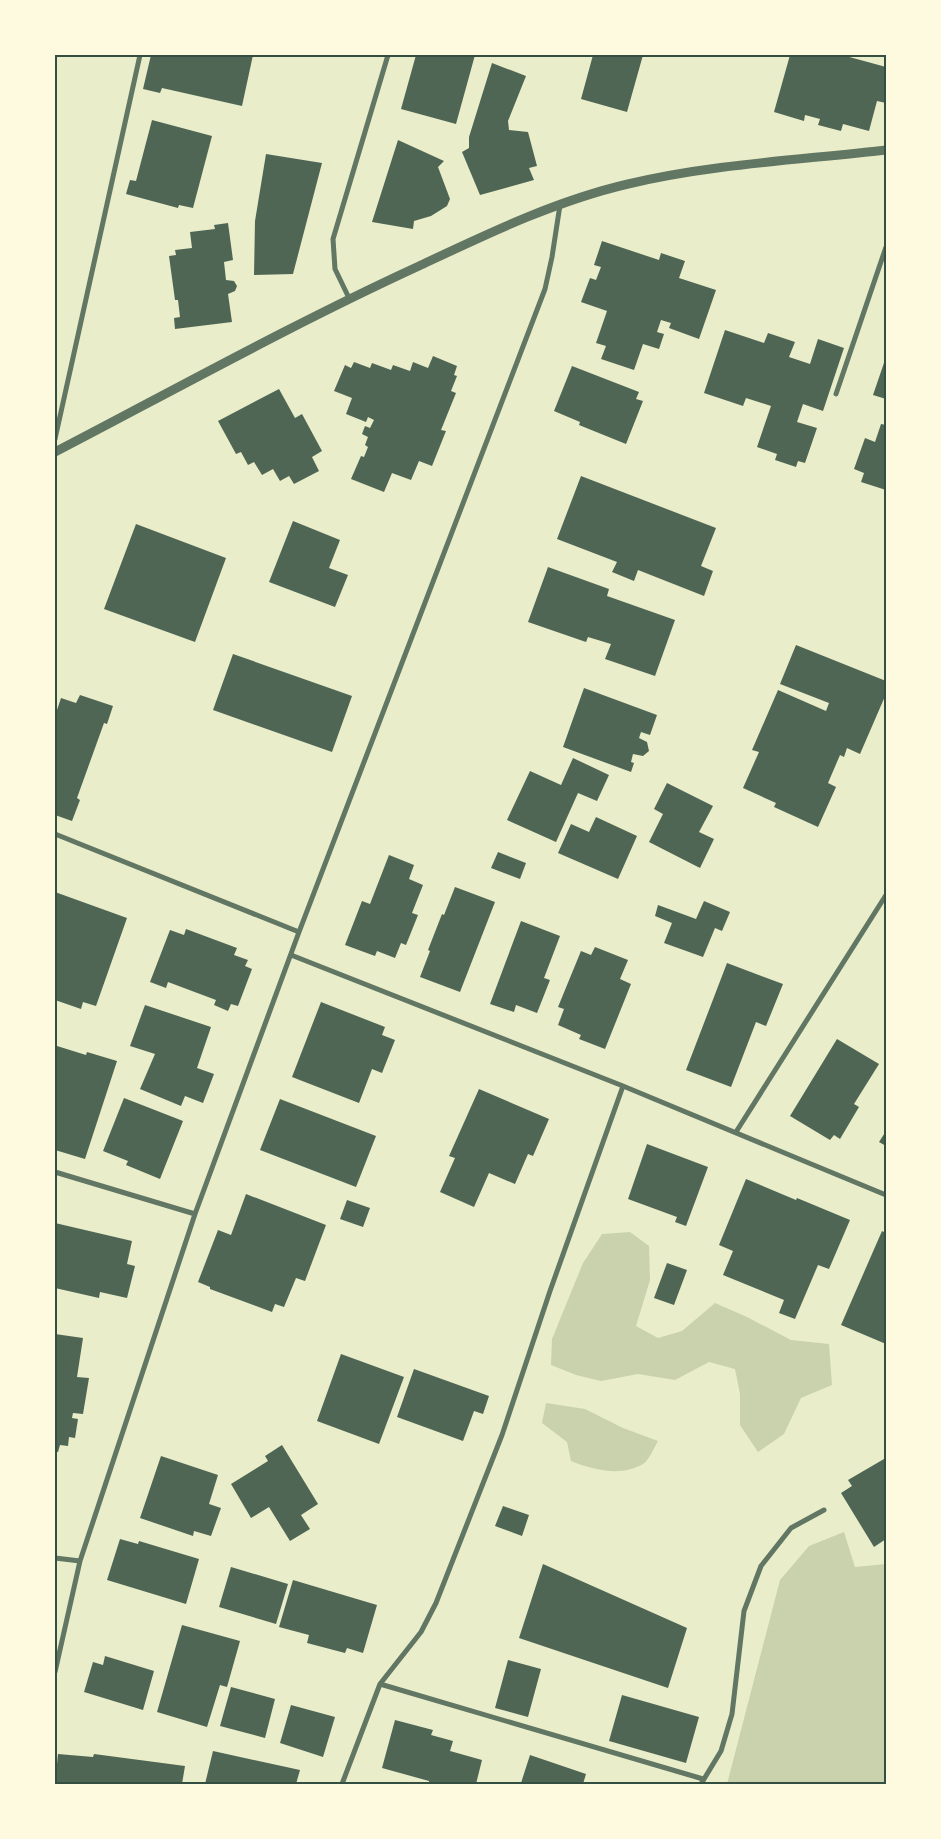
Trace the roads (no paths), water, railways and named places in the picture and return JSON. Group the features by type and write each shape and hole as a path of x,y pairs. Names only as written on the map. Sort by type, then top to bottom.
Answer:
{"street":[{"path":"55,439 140,55"},
{"path":"349,298 335,269 333,239 388,55"},
{"path":"55,452 349,298 510,224 560,205 627,184 712,169 886,150"},
{"path":"55,1672 80,1561 195,1214 291,955 545,289 560,205"},
{"path":"836,394 886,247"},
{"path":"55,834 300,932"},
{"path":"736,1132 886,894"},
{"path":"291,955 623,1086 886,1195"},
{"path":"342,1784 380,1684 421,1632 436,1603 502,1435 550,1291 623,1086"},
{"path":"55,1172 195,1214"},
{"path":"380,1684 702,1782 721,1751 732,1714 744,1612 761,1566 791,1528 824,1510"},
{"path":"55,1558 80,1561"}]}
